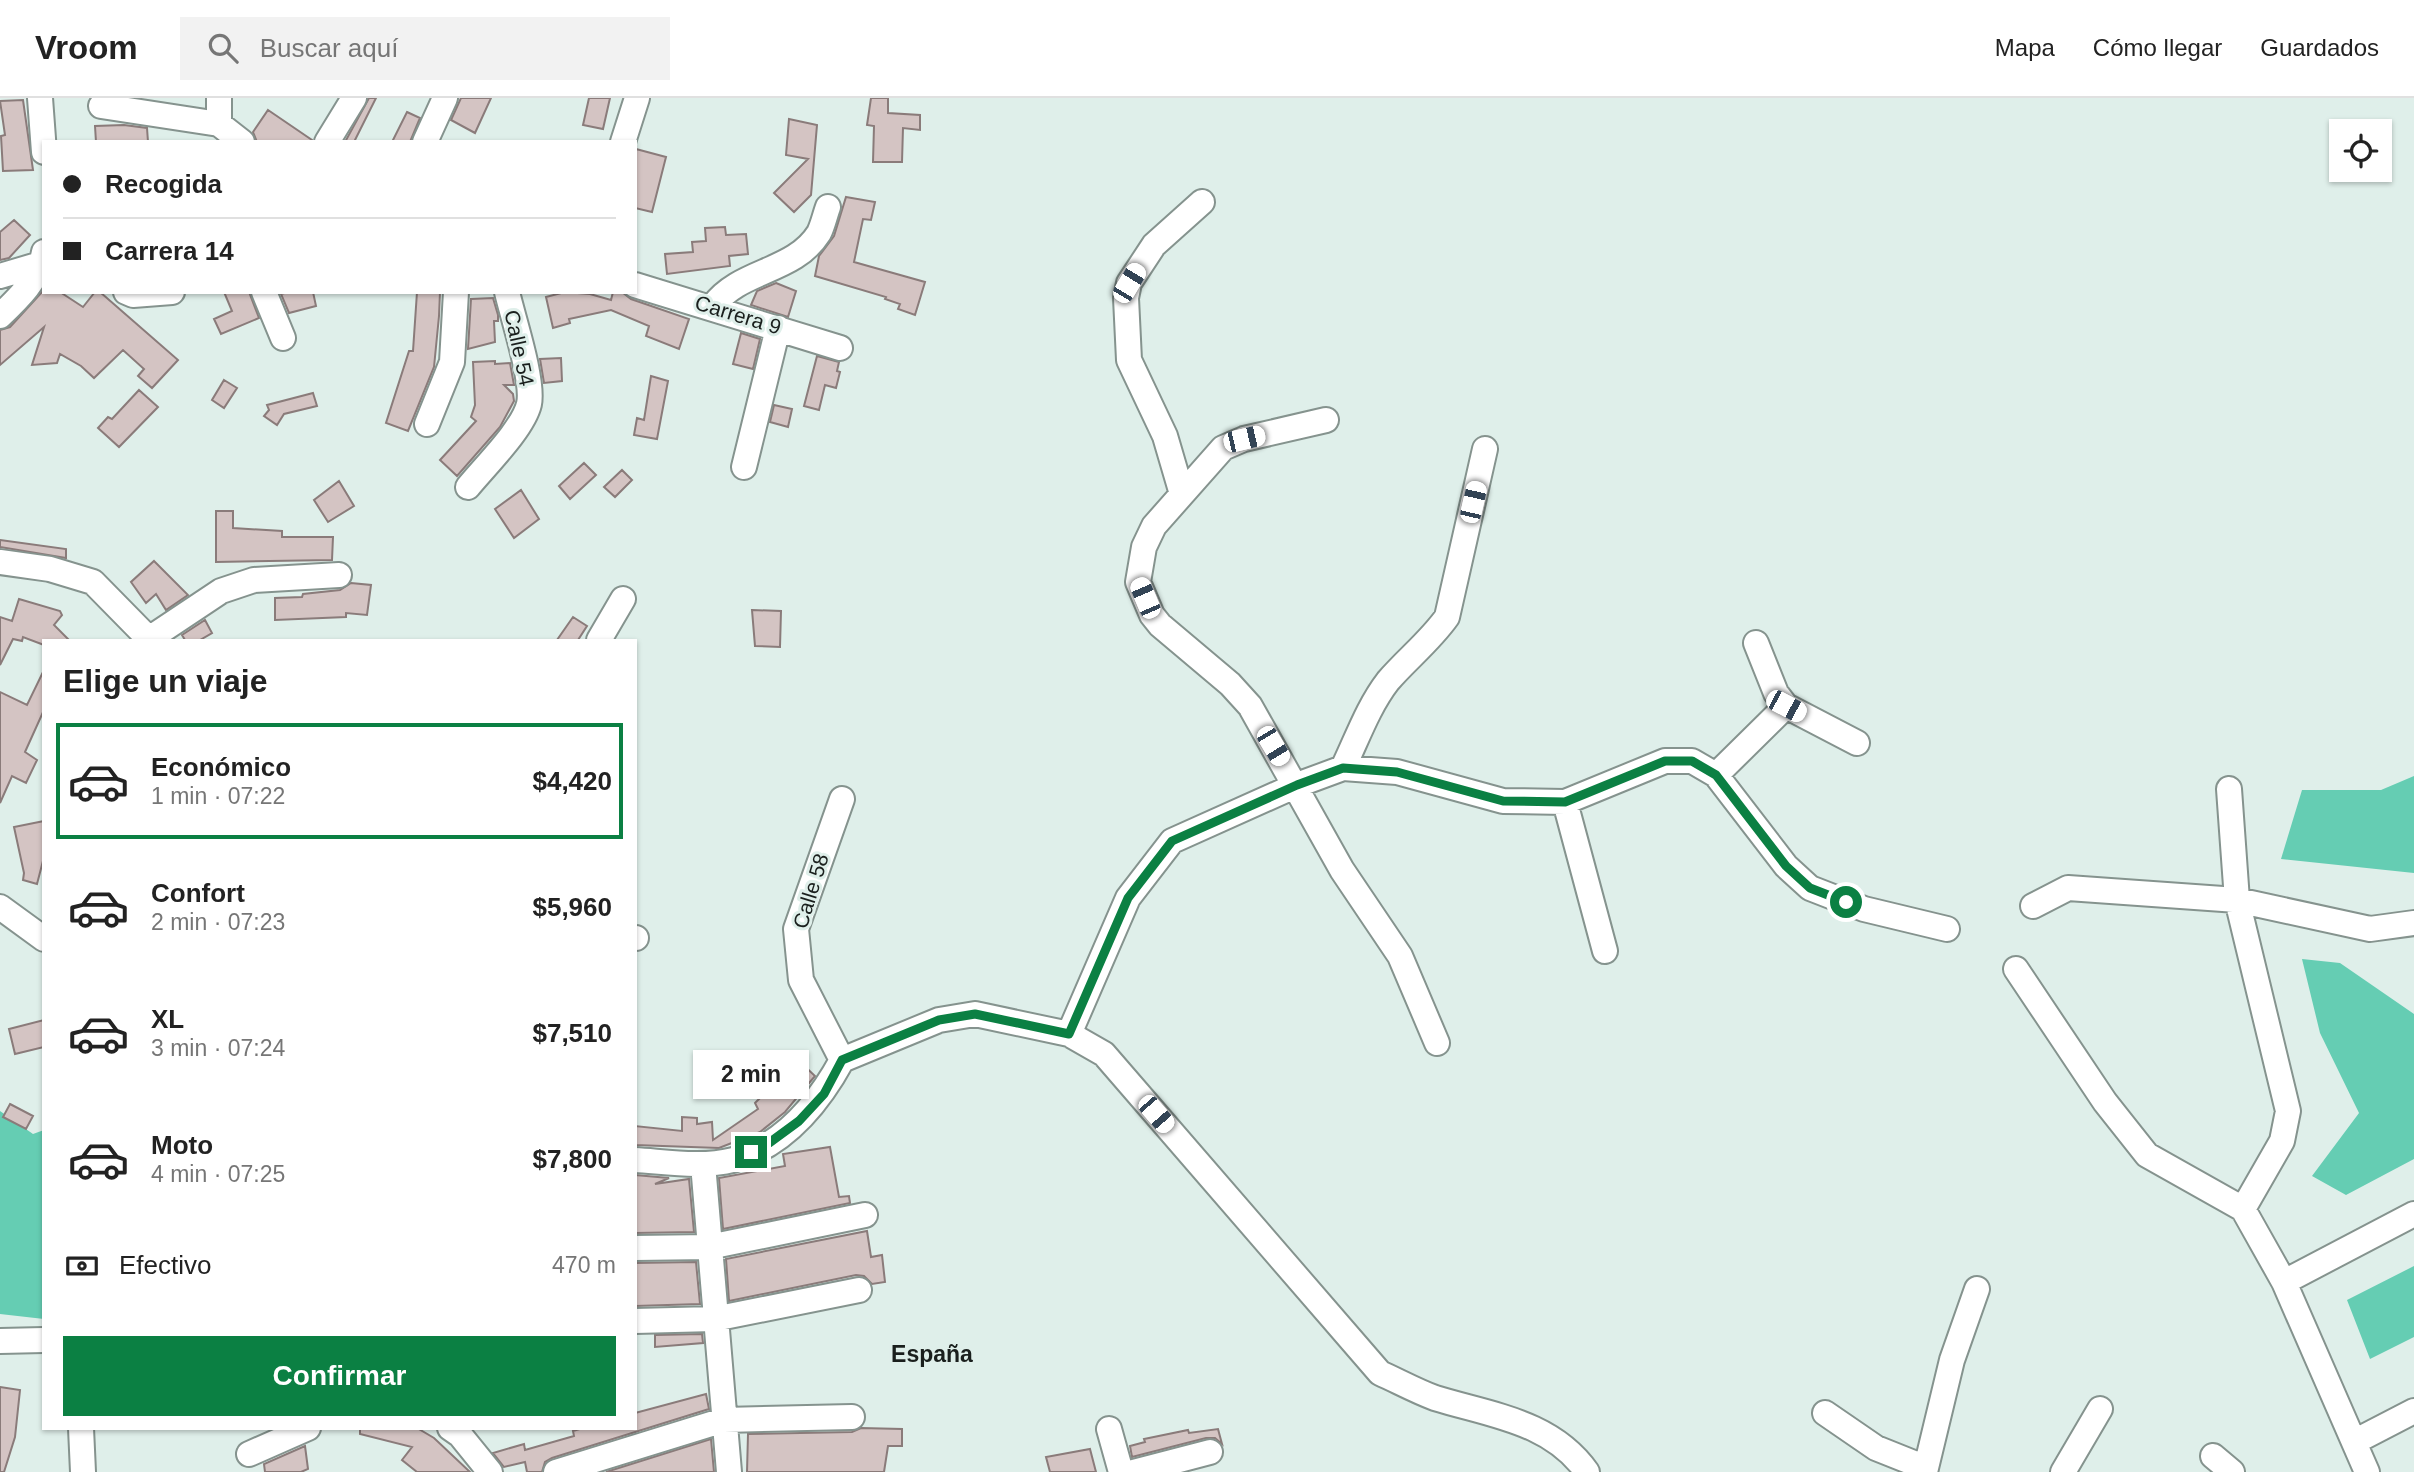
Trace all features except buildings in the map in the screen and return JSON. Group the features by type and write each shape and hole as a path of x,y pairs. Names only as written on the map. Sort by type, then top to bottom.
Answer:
{"street":[{"path":"40,98 43,140"},
{"path":"219,98 219,124"},
{"path":"328,140 354,98"},
{"path":"426,140 444,98"},
{"path":"624,140 637,98"},
{"path":"101,106 219,124 239,140"},
{"path":"1182,494 1165,436 1129,359 1126,298 1129,283 1154,245 1202,202"},
{"path":"713,306 724,291 733,285 789,262 819,232 828,207"},
{"path":"0,276 42,259"},
{"path":"0,316 24,293 42,261"},
{"name":"Carrera 9","path":"637,286 713,306 840,348"},
{"path":"265,294 283,338"},
{"path":"427,424 452,362 456,294"},
{"name":"Calle 54","path":"468,487 520,422 529,404 529,387 506,294"},
{"path":"744,467 778,328"},
{"path":"1326,420 1231,443 1223,448 1154,526 1144,547 1138,582 1160,625 1230,684 1250,706 1297,785 1342,870 1400,956 1437,1043"},
{"path":"1343,768 1373,703 1389,680 1447,617 1485,449"},
{"path":"4,568 50,569 93,582 149,639"},
{"path":"151,639 221,591 254,580 339,575"},
{"path":"600,639 623,599"},
{"path":"1756,643 1776,694 1786,706 1857,743"},
{"path":"1716,775 1786,706"},
{"path":"1069,1034 1128,898 1172,841 1297,785 1343,768 1397,772 1503,801 1565,802 1665,761 1692,761 1716,775 1786,866 1810,888 1864,909 1947,929"},
{"path":"2229,789 2237,900 2288,1111 2282,1141 2243,1209"},
{"name":"Calle 58","path":"842,799 796,929 801,980 842,1060"},
{"path":"1565,802 1605,951"},
{"path":"2033,906 2068,888 2237,900 2370,929 2414,923"},
{"path":"0,907 42,938"},
{"path":"2017,969 2105,1102 2147,1155 2243,1209 2284,1282 2356,1441 2367,1472"},
{"path":"637,1160 703,1164 734,1160 769,1143 799,1121 824,1094 842,1060 939,1020 975,1014 1069,1034 1104,1054 1380,1373 1432,1397 1528,1425 1557,1440 1587,1472"},
{"path":"703,1164 729,1472"},
{"path":"2284,1282 2414,1214"},
{"path":"637,1248 709,1247 866,1215"},
{"path":"1825,1413 1876,1448 1925,1470 1952,1360 1977,1289"},
{"path":"637,1321 714,1319 859,1290"},
{"path":"0,1341 42,1340"},
{"path":"2063,1472 2100,1409"},
{"path":"2356,1441 2414,1411"},
{"path":"556,1472 724,1420 852,1418"},
{"path":"1109,1429 1121,1472"},
{"path":"81,1430 83,1472"},
{"path":"249,1454 303,1430"},
{"path":"453,1430 490,1472"},
{"path":"2213,1456 2232,1472"},
{"path":"1133,1472 1197,1461"}],"green space":[{"path":"2414,776 2414,873 2281,859 2302,790 2381,790"},
{"path":"2302,959 2340,963 2414,1014 2414,1159 2346,1195 2312,1176 2359,1113 2320,1033"},
{"path":"0,1111 33,1134 42,1131 42,1319 0,1314"},
{"path":"2414,1266 2414,1337 2370,1359 2347,1300"}],"district":[{"name":"España","path":"932,1354"}],"route":[{"path":"751,1152 769,1143 799,1121 824,1094 842,1060 939,1020 975,1014 1069,1034 1128,898 1172,841 1297,785 1343,768 1397,772 1503,801 1565,802 1665,761 1692,761 1716,775 1786,866 1810,888 1846,902"}]}
